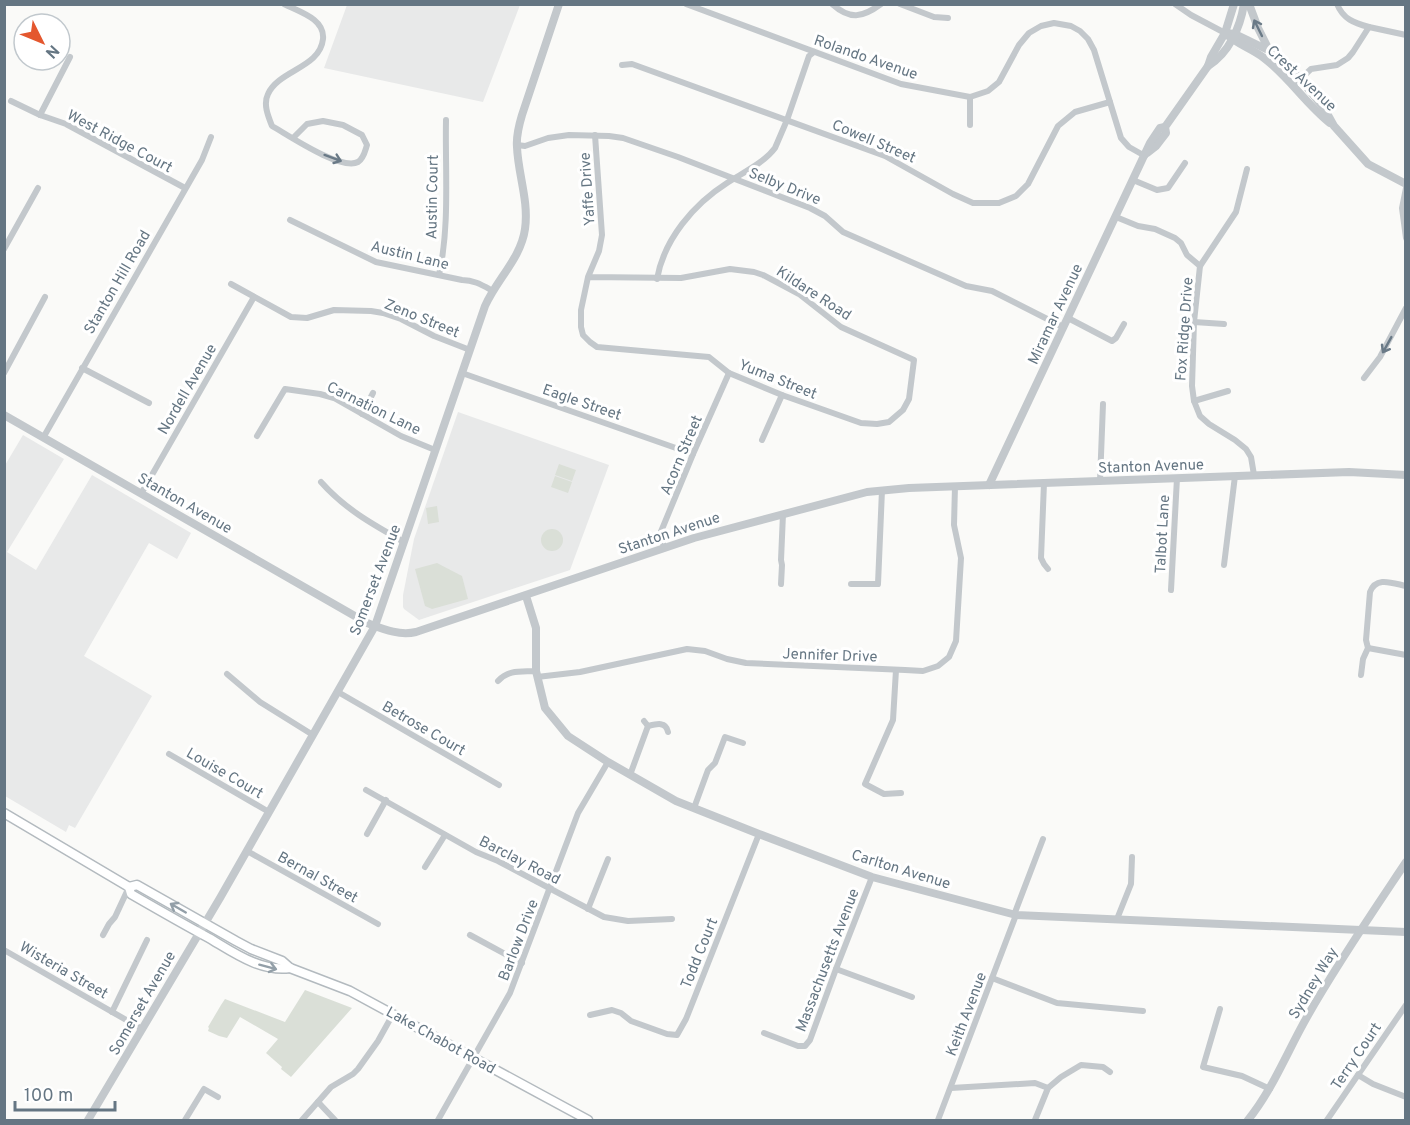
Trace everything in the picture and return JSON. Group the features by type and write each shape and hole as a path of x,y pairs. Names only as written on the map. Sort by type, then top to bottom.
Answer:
{"main road":[{"name":"Lake Chabot Road","path":"4,813 129,886 137,885 251,949 282,961 290,969 350,991 588,1120"},
{"name":"Lake Chabot Road","path":"129,886 131,894 239,956 279,970 290,969"}],"street":[{"path":"284,4 319,23 323,32 322,45 315,56 277,82 268,94 266,108 272,126 313,151 338,161 358,162 367,146 362,135 343,125 323,121 308,124 293,138"},
{"name":"Somerset Avenue","path":"88,1120 247,851 375,626 485,306 519,250 525,231 525,201 517,145 522,115 559,4"},
{"name":"Rolando Avenue","path":"686,4 901,84 970,97"},
{"path":"832,4 846,14 862,16 881,4"},
{"path":"900,4 934,17 948,18"},
{"path":"1175,4 1225,33"},
{"name":"Miramar Avenue","path":"989,485 1150,143 1160,128 1165,128 1208,66 1225,33 1234,4"},
{"name":"Miramar Avenue","path":"1208,66 1217,61 1233,37 1240,22 1244,4"},
{"path":"1249,4 1270,51"},
{"path":"1337,4 1340,12 1350,21 1406,35"},
{"path":"970,125 970,97 988,91 999,82 1029,33 1041,26 1054,23 1071,26 1088,39 1094,50 1122,138 1129,147 1145,156"},
{"path":"1293,86 1311,69 1337,65 1348,58 1369,27"},
{"name":"Crest Avenue","path":"1225,33 1270,51 1279,57 1324,108 1334,126"},
{"name":"Crest Avenue","path":"1233,37 1265,58 1319,114 1334,126 1368,164 1406,186"},
{"path":"657,279 669,245 687,217 716,191 772,152 787,120 809,56 814,52"},
{"name":"Cowell Street","path":"622,65 632,64 885,156 953,194 974,203 999,203 1016,196 1028,184 1058,126 1075,112 1110,102"},
{"path":"40,115 62,72"},
{"name":"West Ridge Court","path":"11,101 66,124 185,188"},
{"name":"Austin Court","path":"439,275 446,224 446,120"},
{"name":"Selby Drive","path":"517,145 525,146 558,135 623,138 735,178 818,211 843,232 966,286 992,291 1063,327"},
{"name":"Yaffe Drive","path":"581,310 588,277 599,251 602,235 595,135"},
{"name":"Stanton Hill Road","path":"43,438 202,160 211,137"},
{"path":"1133,180 1157,190 1168,188 1185,163"},
{"name":"Fox Ridge Drive","path":"1247,169 1236,212 1200,266 1194,322 1192,386 1198,411 1205,421 1246,448 1251,457 1254,475"},
{"path":"1406,186 1402,208 1406,238"},
{"path":"4,249 38,188"},
{"path":"1116,217 1175,238 1181,243 1187,255 1200,266"},
{"name":"Austin Lane","path":"290,220 376,262 475,281 493,291"},
{"name":"Kildare Road","path":"588,277 657,279 681,278 730,269 754,272 799,294 841,327 914,360"},
{"name":"Zeno Street","path":"231,284 286,315 296,318 308,318 334,310 371,311 392,316 470,350"},
{"path":"4,373 45,297"},
{"name":"Nordell Avenue","path":"141,494 254,297"},
{"path":"1364,378 1380,357 1406,308"},
{"name":"Yuma Street","path":"581,310 581,327 584,335 597,347 709,357 729,373 861,423 889,422 903,410 909,399 914,360"},
{"path":"1068,318 1112,341 1124,324"},
{"path":"1194,322 1224,324"},
{"path":"82,368 149,403"},
{"name":"Eagle Street","path":"462,373 693,454"},
{"name":"Acorn Street","path":"664,547 660,534 729,373"},
{"name":"Carnation Lane","path":"257,436 285,389 328,396 401,436 435,450"},
{"path":"1194,401 1228,391"},
{"path":"362,414 374,393"},
{"path":"762,440 782,395"},
{"path":"1100,481 1102,404"},
{"name":"Stanton Avenue","path":"4,415 367,623 399,634 409,634 526,596 693,538 854,495 882,490 1349,472 1406,475"},
{"path":"1224,565 1235,476"},
{"name":"Talbot Lane","path":"1171,590 1177,478"},
{"path":"321,482 346,507 404,542"},
{"path":"1044,483 1041,558 1048,568"},
{"name":"Jennifer Drive","path":"498,681 511,672 537,674 580,672 687,649 705,651 746,663 923,671 934,668 946,660 955,647 957,635 961,558 954,525 955,486"},
{"path":"851,584 878,584 882,490"},
{"path":"781,584 783,514"},
{"path":"1361,675 1363,659 1368,648 1366,640 1372,588 1375,584 1384,581 1406,586"},
{"name":"Carlton Avenue","path":"526,596 536,628 537,674 545,708 568,736 676,801 759,834 872,877 1015,915 1406,932"},
{"path":"1368,648 1406,655"},
{"path":"896,670 893,720 865,784 884,794 901,794"},
{"path":"227,674 260,702 313,735"},
{"name":"Betrose Court","path":"338,692 499,785"},
{"path":"630,775 646,723 664,724 668,732"},
{"path":"694,808 708,770 715,763 725,737 742,743"},
{"name":"Louise Court","path":"169,754 269,812"},
{"name":"Barlow Drive","path":"438,1120 510,993 578,813 608,762"},
{"name":"Barclay Road","path":"366,790 476,852 498,861 604,917 628,921 672,919"},
{"path":"368,834 386,800"},
{"name":"Todd Court","path":"590,1015 612,1010 621,1012 632,1021 666,1034 677,1035 686,1019 759,834"},
{"path":"425,867 445,835"},
{"name":"Keith Avenue","path":"938,1120 1043,839"},
{"name":"Bernal Street","path":"247,851 378,924"},
{"path":"1117,920 1131,884 1132,857"},
{"path":"588,909 608,859"},
{"name":"Sydney Way","path":"1248,1120 1270,1089 1306,1019 1360,930 1406,862"},
{"name":"Massachusetts Avenue","path":"764,1033 798,1046 805,1046 810,1040 872,877"},
{"path":"103,935 115,917 129,886"},
{"path":"470,935 522,963"},
{"path":"112,1012 147,940"},
{"name":"Wisteria Street","path":"4,950 142,1029"},
{"path":"836,969 912,997"},
{"path":"992,978 1057,1003 1143,1011"},
{"name":"Terry Court","path":"1327,1120 1406,1005"},
{"path":"1220,1009 1203,1067 1242,1076 1270,1089"},
{"path":"302,1120 331,1087 358,1069 378,1041 393,1014"},
{"path":"1035,1120 1048,1088 1061,1077 1081,1065 1103,1067 1110,1072"},
{"path":"1358,1075 1406,1098"},
{"path":"951,1088 1035,1083 1048,1088"},
{"path":"185,1120 204,1089 218,1097"},
{"path":"318,1102 335,1120"}],"shaded area":[{"path":"347,4 520,5 483,102 324,68"},
{"path":"458,412 609,465 570,570 419,620 404,609 403,595 414,539"},
{"path":"23,435 64,459 7,552 36,570 92,475 191,533 177,559 149,543 84,656 152,696 75,828 69,825 66,832 5,796 4,467"},
{"path":"559,464 576,470 572,481 555,475"},
{"path":"555,476 572,482 568,493 551,487"},
{"path":"437,506 439,522 428,524 426,508"},
{"path":"552,529 560,532 563,540 560,548 552,551 544,548 541,540 544,532"},
{"path":"437,563 462,576 468,599 432,609 425,606 415,569"},
{"path":"305,990 352,1008 291,1077 266,1053 278,1039 240,1017 227,1038 208,1031 208,1027 225,999 285,1022"}]}
